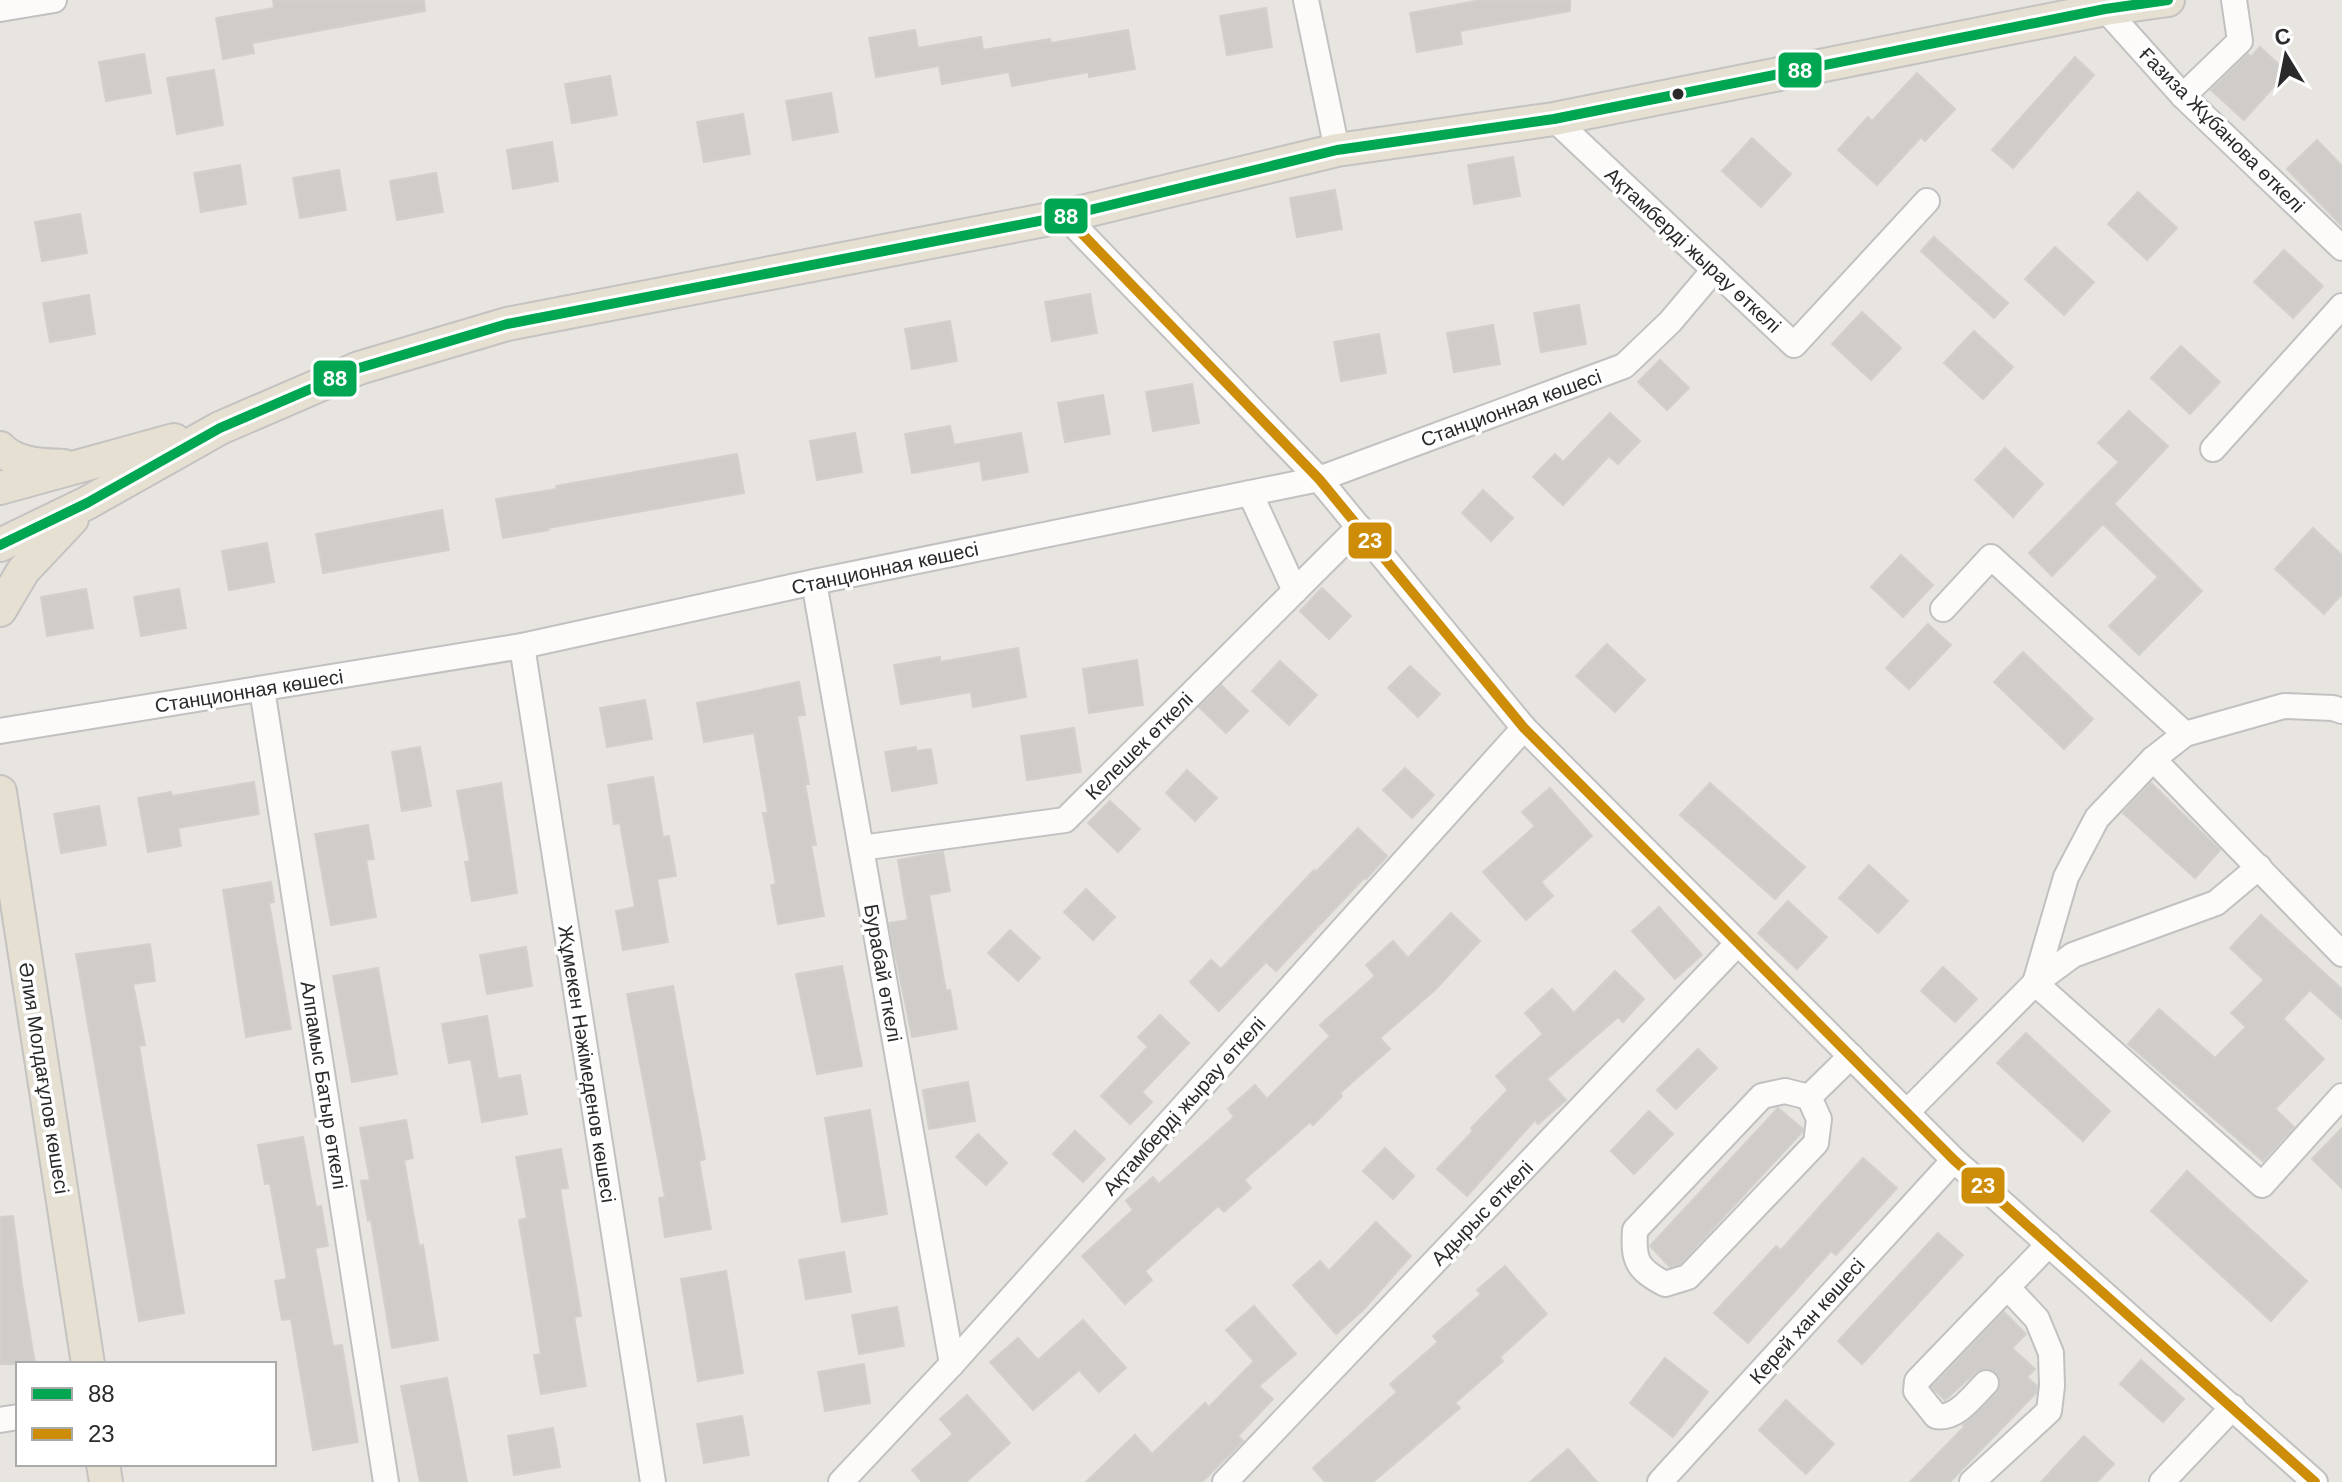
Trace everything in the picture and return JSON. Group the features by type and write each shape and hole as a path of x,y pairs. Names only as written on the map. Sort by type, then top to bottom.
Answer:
{"main road":[{"path":"0,545 87,503 220,428 359,368 507,324 1065,216 1337,150 1554,119 2105,9 2168,0"},
{"path":"0,488 220,428"},
{"path":"0,448 6,455 34,464 79,467"},
{"path":"0,610 23,571 87,503"},
{"name":"Әлия Молдағұлов көшесі","path":"0,792 88,1362"}],"street":[{"path":"0,9 54,0"},
{"path":"1306,0 1337,150"},
{"path":"2183,96 2240,41 2234,0"},
{"name":"Ғазиза Жұбанова өткелі","path":"2105,9 2183,96 2342,248"},
{"name":"Ақтамберді жырау өткелі","path":"1554,119 1794,345 1927,201"},
{"path":"1065,216 1319,479 1524,728 1954,1160 2315,1482"},
{"name":"Станционная көшесі","path":"0,731 522,646 814,582 1319,479 1624,366 1670,322 1714,270"},
{"path":"2213,449 2342,306"},
{"path":"1250,493 1295,591"},
{"name":"Келешек өткелі","path":"861,848 1065,820 1359,527"},
{"path":"1943,609 1991,557 2185,734"},
{"name":"Бурабай өткелі","path":"814,582 952,1364"},
{"name":"Жұмекен Нәжімеденов көшесі","path":"522,646 653,1482"},
{"name":"Алпамыс Батыр өткелі","path":"262,689 386,1482"},
{"path":"2035,983 2066,877 2078,854 2097,818 2153,759 2185,734 2284,706 2342,711"},
{"name":"Ақтамберді жырау өткелі","path":"841,1482 952,1364 1524,728"},
{"path":"2153,759 2259,867 2338,941"},
{"path":"1907,1112 2035,983 2073,955 2216,903 2259,867"},
{"name":"Адырыс өткелі","path":"1225,1482 1738,943"},
{"path":"2035,983 2262,1185 2342,1096"},
{"path":"1809,1097 1851,1056"},
{"path":"1785,1091 1809,1097 1819,1119 1816,1143 1688,1277 1665,1284 1644,1273 1634,1253 1635,1230 1762,1096 1785,1091"},
{"name":"Керей хан көшесі","path":"1660,1482 1954,1160"},
{"path":"1986,1383 1956,1412 1944,1418 1936,1416 1916,1391 1917,1381 2049,1244"},
{"path":"1972,1482 2049,1411 2051,1353 2037,1319 2007,1287"},
{"path":"2162,1482 2233,1407"}],"building":[{"path":"273,0 424,0 425,11 252,43 254,53 223,59 216,18 274,8"},
{"path":"1481,0 1570,0 1570,11 1460,31 1462,44 1417,52 1410,13"},
{"path":"1266,8 1272,47 1227,55 1220,16"},
{"path":"915,30 918,48 981,37 983,50 1128,30 1135,69 1089,77 1089,72 1012,86 1009,72 942,84 939,66 876,77 869,38"},
{"path":"2260,47 2287,72 2244,120 2211,90 2248,54 2251,57"},
{"path":"144,54 151,93 106,101 99,62"},
{"path":"2075,57 2094,75 2013,168 1992,150"},
{"path":"214,70 223,125 177,134 167,78"},
{"path":"1917,73 1955,109 1925,141 1921,137 1877,185 1838,150 1868,117 1872,121"},
{"path":"610,76 617,115 572,123 565,84"},
{"path":"831,93 838,132 793,140 786,101"},
{"path":"743,114 750,154 704,162 697,122"},
{"path":"1752,138 1791,174 1761,207 1722,171"},
{"path":"2317,140 2342,166 2342,226 2287,169"},
{"path":"552,142 558,181 513,189 507,150"},
{"path":"1513,157 1520,196 1474,204 1468,165"},
{"path":"240,165 246,204 201,212 194,173"},
{"path":"339,170 346,210 300,218 293,178"},
{"path":"436,173 443,212 397,220 390,181"},
{"path":"1335,190 1342,229 1297,237 1290,198"},
{"path":"2138,192 2177,228 2147,260 2108,224"},
{"path":"80,214 87,253 42,261 35,222"},
{"path":"1934,237 2008,303 1994,318 1921,251"},
{"path":"2055,247 2094,282 2064,315 2025,279"},
{"path":"2284,250 2323,286 2293,318 2254,282"},
{"path":"1090,294 1097,333 1052,341 1045,302"},
{"path":"89,295 95,334 50,342 43,303"},
{"path":"1579,305 1586,344 1541,352 1534,313"},
{"path":"1862,312 1901,348 1871,380 1832,344"},
{"path":"950,321 957,361 912,369 905,329"},
{"path":"1493,325 1500,364 1454,372 1447,333"},
{"path":"1974,331 2013,367 1983,399 1944,363"},
{"path":"1379,334 1386,373 1341,381 1334,342"},
{"path":"2181,346 2220,382 2190,414 2151,378"},
{"path":"1660,360 1689,388 1667,410 1638,382"},
{"path":"1192,384 1199,423 1153,431 1146,392"},
{"path":"1103,395 1110,434 1065,442 1058,403"},
{"path":"2129,411 2168,446 2114,504 2202,591 2139,655 2109,626 2158,577 2103,524 2052,576 2029,553 2119,462 2098,443"},
{"path":"1610,413 1640,441 1618,464 1609,456 1563,505 1533,477 1555,454 1563,462"},
{"path":"950,426 954,445 1021,433 1028,472 983,480 980,461 912,473 905,434"},
{"path":"855,433 862,472 817,480 810,441"},
{"path":"2005,448 2043,484 2013,517 1975,480"},
{"path":"737,454 744,493 503,538 496,499"},
{"path":"1483,490 1513,518 1491,541 1462,513"},
{"path":"442,510 449,550 323,573 316,534"},
{"path":"2313,528 2342,555 2342,594 2324,614 2275,569"},
{"path":"267,543 274,582 229,590 222,551"},
{"path":"1901,555 1933,585 1903,617 1871,587"},
{"path":"1322,588 1351,616 1329,639 1300,611"},
{"path":"86,589 93,628 47,636 41,597"},
{"path":"179,589 186,628 141,636 134,597"},
{"path":"1928,624 1951,645 1909,689 1886,668"},
{"path":"1607,644 1645,680 1615,712 1576,676"},
{"path":"1018,648 1026,697 973,707 971,692 901,704 894,665 940,657 940,662"},
{"path":"2023,652 2093,719 2064,749 1994,682"},
{"path":"1137,660 1143,705 1089,713 1083,669"},
{"path":"1280,661 1317,695 1289,725 1252,691"},
{"path":"1410,666 1440,694 1418,717 1388,688"},
{"path":"799,682 805,715 797,716 816,845 811,845 824,916 778,924 771,885 776,884 763,813 768,813 754,733 704,742 697,703"},
{"path":"1221,685 1248,711 1226,733 1199,707"},
{"path":"645,700 652,739 607,747 600,708"},
{"path":"1074,728 1081,772 1027,780 1021,736"},
{"path":"420,747 431,806 402,811 392,752"},
{"path":"916,747 916,751 931,749 937,783 892,791 885,752"},
{"path":"1405,768 1434,795 1412,818 1383,790"},
{"path":"1187,770 1217,798 1195,821 1166,793"},
{"path":"653,777 663,837 669,836 676,876 657,879 668,942 623,950 616,911 635,907 620,823 614,824 608,785"},
{"path":"254,782 259,814 178,828 181,846 148,852 138,798 171,792 172,796"},
{"path":"501,783 517,893 472,901 465,862 470,861 457,791"},
{"path":"1710,783 1805,867 1775,899 1680,815"},
{"path":"2151,783 2220,850 2195,878 2123,813"},
{"path":"1550,788 1592,836 1541,882 1553,896 1526,920 1483,872 1535,826 1522,812"},
{"path":"1110,801 1140,829 1118,852 1088,823"},
{"path":"99,806 106,845 61,853 54,814"},
{"path":"368,825 374,859 366,860 376,917 331,925 315,834"},
{"path":"1358,828 1387,856 1276,971 1266,962 1219,1011 1190,982 1211,960 1221,969"},
{"path":"943,852 950,891 929,895 946,991 950,990 957,1029 912,1037 889,923 908,920 898,860"},
{"path":"1869,865 1908,901 1878,933 1839,898"},
{"path":"271,882 274,902 269,903 291,1029 246,1037 223,890"},
{"path":"1086,889 1115,917 1093,940 1064,912"},
{"path":"1788,901 1827,937 1797,969 1758,933"},
{"path":"1659,907 1702,955 1675,979 1632,931"},
{"path":"1451,913 1480,941 1436,989 1380,1038 1390,1049 1340,1093 1342,1096 1313,1125 1310,1122 1244,1180 1251,1188 1224,1212 1218,1206 1145,1271 1152,1280 1125,1304 1082,1256 1133,1210 1126,1201 1153,1177 1159,1184 1234,1117 1228,1109 1255,1085 1267,1099 1330,1036 1320,1025 1375,976 1366,965 1393,941 1408,958"},
{"path":"2261,915 2342,989 2342,1019 2310,990 2283,1019 2324,1059 2275,1109 2294,1127 2263,1161 2128,1044 2159,1009 2215,1058 2246,1027 2231,1013 2264,980 2230,948"},
{"path":"1010,930 1040,958 1018,981 988,953"},
{"path":"150,944 155,981 133,984 145,1045 139,1046 184,1313 139,1321 76,954"},
{"path":"526,947 532,986 487,994 480,955"},
{"path":"842,966 862,1066 817,1074 796,974"},
{"path":"1943,967 1977,999 1955,1022 1921,991"},
{"path":"378,968 397,1074 352,1082 333,976"},
{"path":"1615,971 1644,999 1623,1022 1618,1017 1547,1079 1566,1100 1538,1124 1535,1120 1467,1196 1437,1169 1508,1090 1496,1076 1543,1034 1525,1013 1552,989 1574,1013"},
{"path":"673,986 705,1159 699,1161 711,1229 665,1237 659,1198 665,1197 627,994"},
{"path":"1160,1015 1189,1043 1142,1092 1152,1102 1130,1124 1101,1096 1148,1047 1138,1037"},
{"path":"487,1016 498,1079 520,1075 527,1114 482,1122 471,1059 449,1063 442,1024"},
{"path":"2026,1033 2110,1111 2083,1141 1997,1063"},
{"path":"1698,1049 1717,1068 1676,1109 1657,1090"},
{"path":"968,1082 975,1121 929,1129 923,1090"},
{"path":"1778,1108 1803,1129 1802,1132 1680,1264 1670,1267 1650,1246"},
{"path":"870,1110 887,1214 842,1222 825,1118"},
{"path":"1649,1111 1673,1134 1634,1174 1611,1151"},
{"path":"406,1120 413,1158 404,1160 419,1246 423,1245 438,1340 392,1348 371,1220 368,1221 361,1181 370,1180 360,1128"},
{"path":"2342,1128 2342,1188 2312,1159"},
{"path":"1075,1131 1105,1159 1083,1182 1053,1154"},
{"path":"978,1134 1007,1163 986,1185 956,1157"},
{"path":"303,1137 316,1207 321,1206 328,1246 315,1248 333,1346 342,1345 358,1442 313,1450 291,1319 282,1320 275,1281 287,1279 270,1183 265,1184 258,1145"},
{"path":"1385,1148 1414,1176 1393,1199 1363,1171"},
{"path":"561,1149 568,1188 560,1189 581,1316 574,1317 586,1386 541,1394 534,1355 541,1354 519,1220 527,1218 516,1157"},
{"path":"1863,1158 1897,1188 1836,1255 1831,1251 1748,1343 1714,1313 1776,1246 1781,1250"},
{"path":"2187,1171 2307,1281 2271,1321 2151,1211"},
{"path":"13,1216 35,1362 0,1364 0,1217"},
{"path":"1376,1222 1411,1256 1363,1310 1336,1334 1293,1285 1320,1261 1329,1271"},
{"path":"1938,1233 1963,1255 1862,1364 1838,1341"},
{"path":"844,1252 851,1292 806,1299 799,1260"},
{"path":"1505,1266 1547,1314 1500,1357 1503,1361 1455,1403 1460,1408 1373,1482 1325,1482 1313,1468 1397,1392 1390,1384 1438,1342 1433,1336 1481,1294 1477,1290"},
{"path":"726,1271 743,1373 698,1381 681,1279"},
{"path":"1254,1306 1296,1354 1259,1386 1273,1399 1238,1436 1243,1441 1202,1482 1086,1482 1135,1435 1152,1454 1205,1403 1209,1407 1254,1361 1226,1330"},
{"path":"897,1307 904,1346 859,1354 852,1315"},
{"path":"2004,1312 2026,1334 2012,1348 2035,1369 2027,1377 2037,1386 2036,1393 1950,1482 1910,1482 1997,1393 2000,1378 1989,1368 1976,1372 1945,1400 1932,1387"},
{"path":"1083,1320 1126,1368 1099,1392 1079,1370 1033,1410 990,1362 1018,1338 1038,1360"},
{"path":"1665,1358 1708,1392 1673,1437 1630,1403"},
{"path":"2141,1360 2184,1399 2163,1422 2120,1384"},
{"path":"864,1364 870,1403 825,1411 818,1372"},
{"path":"447,1378 467,1482 420,1482 401,1386"},
{"path":"967,1395 1010,1443 966,1482 922,1482 912,1470 953,1434 940,1419"},
{"path":"1786,1400 1834,1444 1806,1474 1759,1430"},
{"path":"742,1416 749,1455 704,1463 697,1424"},
{"path":"553,1428 560,1467 514,1475 508,1436"},
{"path":"2084,1436 2114,1464 2097,1482 2041,1482"},
{"path":"1568,1449 1597,1482 1530,1482"}],"transit line":[{"name":"88","path":"0,545 87,503 220,428 359,368 507,324 1065,216 1337,150 1554,119 2105,9 2168,0"},
{"name":"23","path":"1065,216 1319,479 1524,728 1954,1160 2315,1482"}]}
